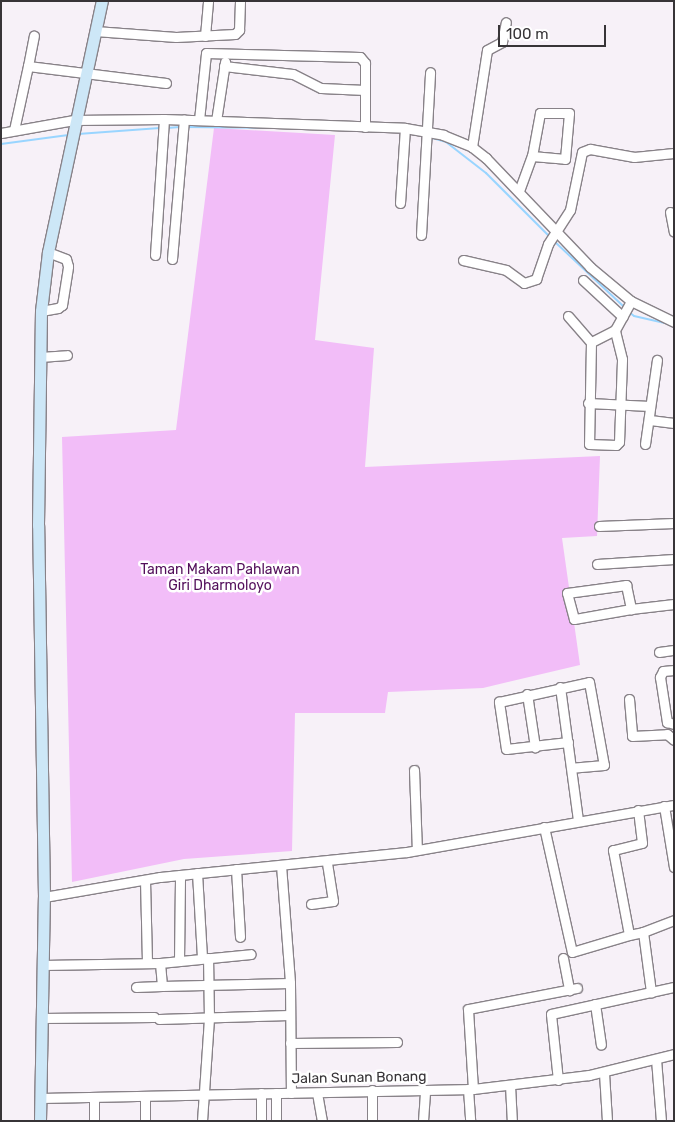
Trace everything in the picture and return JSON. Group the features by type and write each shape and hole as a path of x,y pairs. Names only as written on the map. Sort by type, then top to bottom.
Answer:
{"main road":[{"path":"40,1121 44,897 38,538 41,310 48,252 73,126 102,1"}],"street":[{"path":"204,36 208,1"},
{"path":"96,31 204,36 237,34 240,1"},
{"path":"472,147 488,50 502,42 506,22"},
{"path":"14,130 34,36"},
{"path":"199,120 205,54 360,58 364,60 365,127"},
{"path":"216,121 226,54"},
{"path":"28,66 166,83"},
{"path":"224,66 293,74 321,88 365,90"},
{"path":"421,235 430,72"},
{"path":"519,191 532,156 540,113 569,113 565,159 532,156"},
{"path":"1,133 14,130 73,126 183,124 199,120 365,127 426,136 472,147 519,191 555,234 590,267 627,308"},
{"path":"172,259 183,124"},
{"path":"156,255 164,125"},
{"path":"400,203 404,134"},
{"path":"463,260 506,270 521,282 528,284 536,279 555,234 570,210 579,157 586,149 634,157 674,153"},
{"path":"670,212 674,232"},
{"path":"41,310 58,308 62,305 68,266 66,259 48,252"},
{"path":"583,280 627,308 674,322"},
{"path":"591,342 615,330 627,308"},
{"path":"568,316 591,342 588,443 618,444 622,359 615,330"},
{"path":"40,357 67,355"},
{"path":"645,444 650,420 650,406 657,360"},
{"path":"588,403 620,403 650,406"},
{"path":"650,420 674,423"},
{"path":"599,526 674,523"},
{"path":"597,564 674,559"},
{"path":"631,609 626,585 567,593 574,619 674,604"},
{"path":"659,652 674,650"},
{"path":"674,670 660,675 669,704 667,722 674,724"},
{"path":"568,742 510,750 504,745 499,702 587,681 591,685 604,765 572,768"},
{"path":"560,687 578,820"},
{"path":"527,694 535,747"},
{"path":"629,699 632,736 667,734 674,740"},
{"path":"414,770 417,850"},
{"path":"44,897 180,875 327,862 417,850 669,805 674,867"},
{"path":"629,936 613,850 642,843 638,810"},
{"path":"544,827 572,952 643,932 674,920"},
{"path":"311,904 333,901 327,862"},
{"path":"281,865 290,983 291,1093"},
{"path":"236,869 240,937"},
{"path":"197,873 210,1019 202,1093 202,1121"},
{"path":"179,961 180,875"},
{"path":"145,880 146,963"},
{"path":"643,932 651,992"},
{"path":"42,965 160,963 251,954"},
{"path":"470,1121 471,1089 468,1009 573,989 562,958"},
{"path":"160,963 162,986"},
{"path":"136,987 290,983"},
{"path":"558,1080 550,1016 567,1009 674,987"},
{"path":"594,1004 601,1045"},
{"path":"41,1018 210,1019 289,1015"},
{"path":"290,1043 397,1042"},
{"name":"Jalan Sunan Bonang","path":"41,1098 202,1093 317,1093 372,1090 425,1092 471,1089 604,1073 674,1054"},
{"path":"656,1059 661,1121"},
{"path":"604,1073 607,1121"},
{"path":"510,1085 512,1121"},
{"path":"372,1090 372,1121"},
{"path":"418,1121 422,1121 425,1092"},
{"path":"261,1093 261,1121"},
{"path":"276,1093 276,1121"},
{"path":"317,1093 322,1121"},
{"path":"145,1096 145,1121"},
{"path":"94,1097 94,1121"}],"green space":[{"name":"Taman Makam Pahlawan Giri Dharmoloyo","path":"214,128 335,135 315,340 374,348 365,467 600,456 597,536 562,538 580,665 483,688 388,692 385,713 295,713 292,851 184,859 72,882 62,437 176,430"}],"waterway":[{"path":"167,128 180,127"},
{"path":"187,127 275,128"},
{"path":"78,134 160,128"},
{"path":"1,144 68,135"},
{"path":"429,137 446,142 486,173 549,236"},
{"path":"554,241 624,307"},
{"path":"629,312 634,316 669,324"}]}
